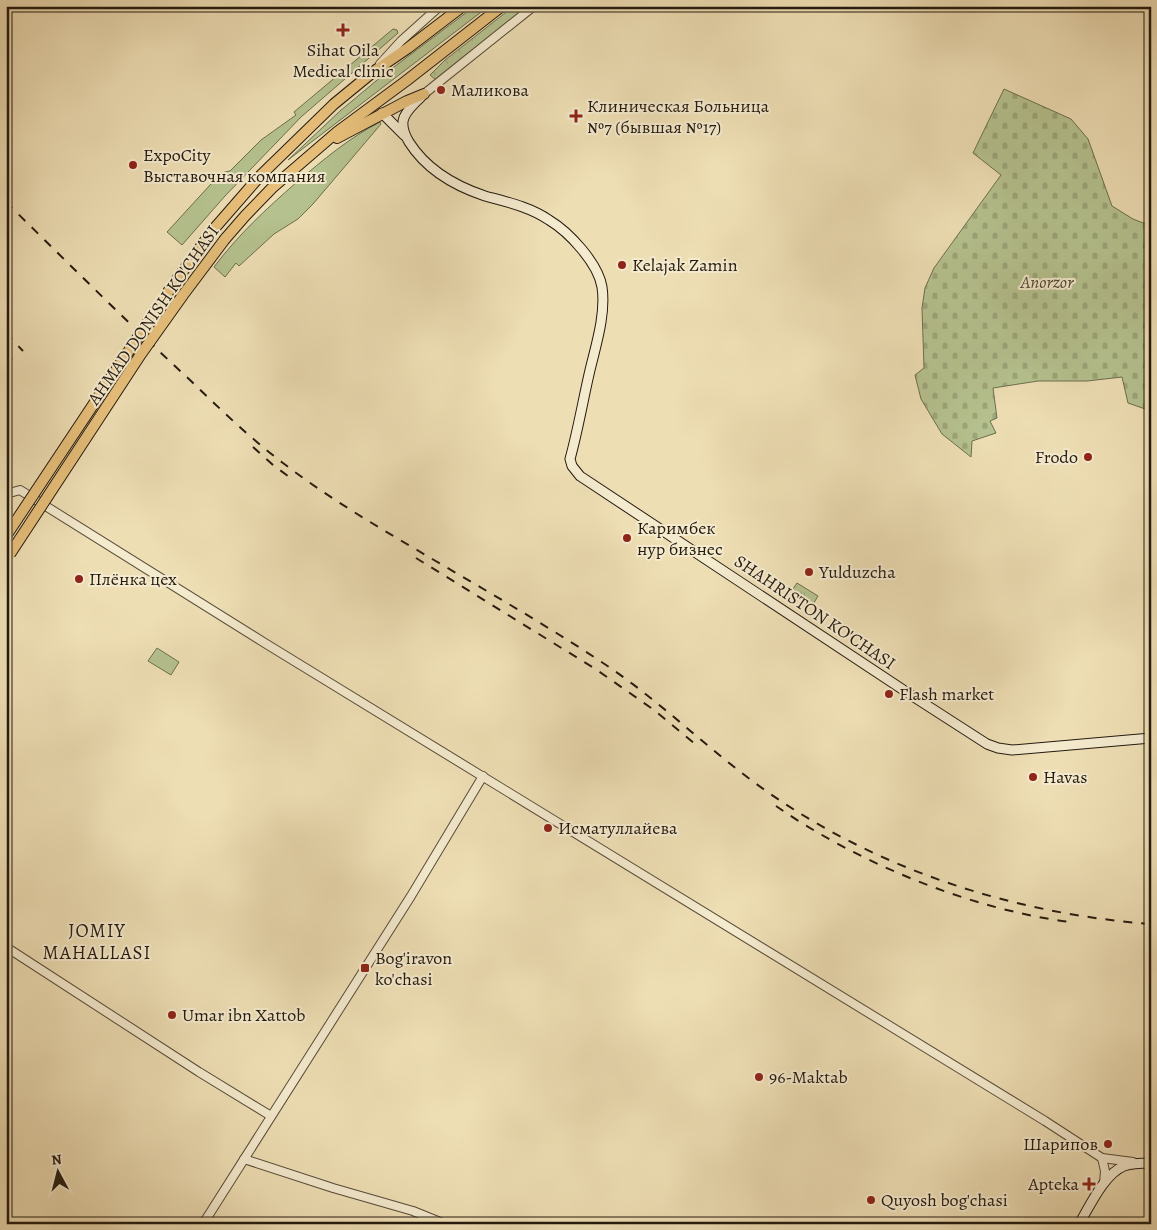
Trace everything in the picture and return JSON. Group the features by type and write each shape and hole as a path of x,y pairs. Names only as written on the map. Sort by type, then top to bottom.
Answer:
{"main road":[{"name":"AHMAD DONISH KO'CHASI","path":"6,536 167,293 213,230 246,191 284,151 334,104 373,72 464,6"},
{"name":"AHMAD DONISH KO'CHASI","path":"8,558 142,354 183,295 225,239 245,216 272,188 354,118 406,81 502,6"},
{"path":"320,146 382,113 424,94"},
{"path":"406,137 402,126 404,115 424,94"},
{"path":"382,113 406,137"},
{"name":"SHAHRISTON KO'CHASI","path":"406,137 420,158 445,177 470,190 535,212 559,226 578,244 594,270 602,287 601,309 598,332 570,459 572,466 580,476 987,744 1012,750 1151,738"},
{"path":"1079,1224 1103,1185 1119,1168 1126,1165 1146,1163"}],"street":[{"path":"373,72 401,41 440,6"},
{"path":"424,94 534,6"},
{"path":"6,494 20,490 1045,1121 1102,1158 1146,1163"},
{"path":"204,1224 411,896 483,776"},
{"path":"6,947 199,1072 271,1116"},
{"path":"1102,1158 1106,1171 1103,1185"},
{"path":"244,1159 333,1188 413,1211 445,1224"}],"green space":[{"path":"475,6 489,6 288,160 340,111 382,76"},
{"path":"514,6 528,6 436,80 430,75 445,60"},
{"path":"393,29 397,30 398,33 301,117 225,196 182,245 167,232 221,173 230,171 261,140 296,115 294,112"},
{"name":"Anorzor","path":"1004,89 1071,119 1088,139 1112,206 1133,219 1151,226 1151,411 1128,403 1122,377 1087,381 1038,381 993,388 997,418 990,421 996,433 972,441 971,457 942,434 921,399 915,375 924,368 922,308 925,288 934,268 1001,175 973,153"},
{"path":"380,122 381,124 298,219 274,234 239,266 236,263 225,277 214,267 253,222 297,182 347,142"},
{"path":"797,583 818,596 812,606 791,592"},
{"path":"157,648 179,662 171,675 148,661"}],"railway":[{"path":"6,202 120,314 224,412 283,463 357,514 539,622 600,661 643,692 747,777 812,821 857,845 903,866 951,884 1000,899 1100,919 1151,924"},
{"path":"6,333 23,351"},
{"path":"6,353 16,363"},
{"path":"253,447 292,479"},
{"path":"416,558 597,670 654,710 700,748"},
{"path":"776,806 808,827 843,846 879,865 917,881 995,907 1071,922"}],"place":[{"name":"Sihat Oila Medical clinic","path":"343,30"},
{"name":"Маликова","path":"441,90"},
{"name":"Клиническая Больница №7 (бывшая №17)","path":"576,116"},
{"name":"ExpoCity Выставочная компания","path":"133,165"},
{"name":"Kelajak Zamin","path":"622,265"},
{"name":"Frodo","path":"1088,457"},
{"name":"Каримбек нур бизнес","path":"627,538"},
{"name":"Yulduzcha","path":"809,572"},
{"name":"Плёнка цех","path":"79,579"},
{"name":"Flash market","path":"889,694"},
{"name":"Havas","path":"1033,777"},
{"name":"Исматуллайева","path":"548,828"},
{"name":"Bog'iravon ko'chasi","path":"365,968"},
{"name":"Umar ibn Xattob","path":"172,1015"},
{"name":"96-Maktab","path":"759,1077"},
{"name":"Шарипов","path":"1108,1144"},
{"name":"Apteka","path":"1089,1184"},
{"name":"Quyosh bog'chasi","path":"871,1200"}],"district":[{"name":"JOMIY MAHALLASI","path":"97,941"}]}
